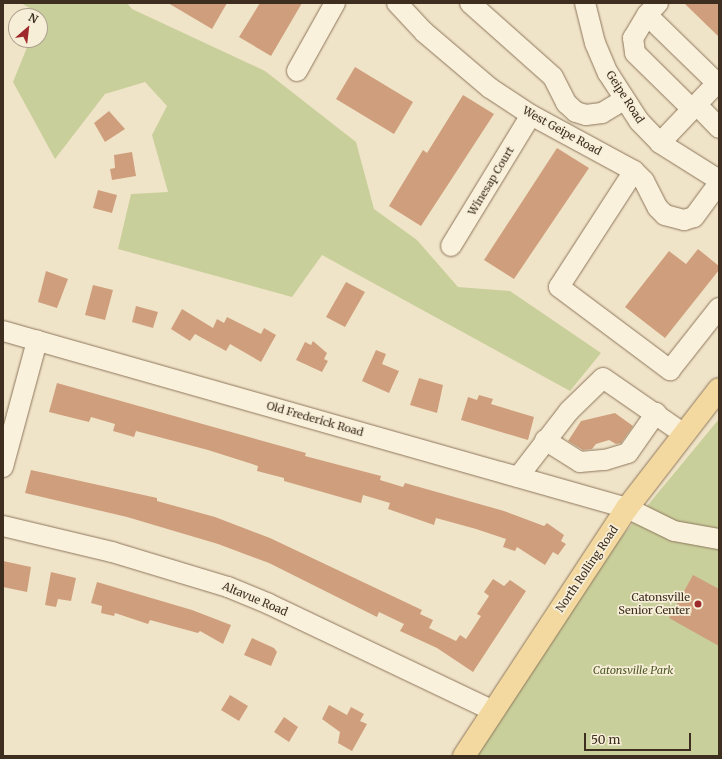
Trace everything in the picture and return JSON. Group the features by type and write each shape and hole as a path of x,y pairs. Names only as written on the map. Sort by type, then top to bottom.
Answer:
{"main road":[{"name":"North Rolling Road","path":"464,756 627,508 719,389"}],"street":[{"path":"297,71 335,3"},
{"name":"West Geipe Road","path":"397,3 454,58 531,115 634,171 644,181 658,208 674,220 694,217 719,181"},
{"path":"470,3 553,76 566,103 576,112 586,115 602,113 624,100"},
{"name":"Geipe Road","path":"585,3 595,43 624,100 660,143 719,181"},
{"path":"660,143 695,107 718,82 652,9 632,38 635,52 695,107 719,128"},
{"name":"Winesap Court","path":"451,246 531,115"},
{"path":"634,171 559,287 670,370 719,308"},
{"name":"Old Frederick Road","path":"3,331 627,508 674,531 719,539"},
{"path":"3,467 37,341"},
{"path":"518,477 568,411 603,378 656,413 684,434"},
{"path":"545,440 580,462 626,455 656,413"},
{"name":"Altavue Road","path":"3,526 112,552 228,587 269,604 493,711"}],"green space":[{"path":"21,3 127,3 132,9 265,71 356,142 374,209 417,240 458,287 510,291 601,353 570,391 322,255 292,297 118,249 131,194 168,192 152,135 167,106 145,82 105,94 55,159 13,82 27,48 48,48 48,8 29,8"},
{"name":"Catonsville Park","path":"719,419 719,756 472,756 609,552"}],"building":[{"path":"168,3 227,3 212,29"},
{"path":"260,3 302,3 271,56 239,37"},
{"path":"684,3 719,3 719,37"},
{"path":"355,67 413,102 394,134 336,99"},
{"path":"463,95 494,114 421,226 389,206 423,150 427,153"},
{"path":"109,111 125,129 105,142 94,123"},
{"path":"557,148 589,168 514,279 484,260"},
{"path":"132,152 136,176 112,180 110,169 115,168 114,155"},
{"path":"98,190 117,195 112,213 93,208"},
{"path":"698,249 719,266 719,270 665,338 625,307 669,251 686,264"},
{"path":"46,271 68,279 57,308 38,302"},
{"path":"346,282 365,292 345,327 326,317"},
{"path":"93,285 113,290 105,320 85,315"},
{"path":"136,306 158,312 153,328 132,322"},
{"path":"182,309 213,328 217,319 224,323 227,317 261,334 264,328 276,335 261,362 230,344 226,351 195,334 190,341 171,329"},
{"path":"313,341 327,353 324,359 328,361 322,372 296,360 305,342 311,345"},
{"path":"376,350 386,354 382,364 399,371 389,393 362,381"},
{"path":"419,378 443,385 437,413 410,405"},
{"path":"57,383 306,453 305,456 381,476 380,480 403,487 405,483 504,511 544,526 547,523 564,535 561,541 566,544 558,555 553,552 545,565 517,547 515,551 503,547 506,539 476,529 436,518 434,525 388,509 390,503 363,495 361,503 284,481 284,478 257,471 258,466 208,450 136,431 134,437 113,431 115,424 91,417 89,422 49,412"},
{"path":"479,395 493,399 491,404 534,417 528,440 461,420 468,397 477,400"},
{"path":"615,413 633,426 621,443 616,444 609,440 596,444 592,449 583,450 568,441 581,421"},
{"path":"31,470 157,498 157,501 215,517 270,538 422,610 420,614 433,620 429,628 456,641 460,635 466,639 481,616 477,614 489,596 484,592 493,579 504,586 510,580 526,591 473,672 437,648 400,631 404,624 379,612 377,617 269,563 218,544 127,517 25,493"},
{"path":"3,561 31,567 27,592 3,587"},
{"path":"51,572 76,578 71,601 58,599 56,607 45,605"},
{"name":"Catonsville Senior Center","path":"693,575 719,589 719,646 669,618"},
{"path":"97,582 192,610 231,625 223,644 200,631 198,633 150,620 148,624 115,613 114,616 101,613 102,606 91,603"},
{"path":"252,638 274,648 277,652 271,666 244,655"},
{"path":"230,695 248,706 239,721 221,710"},
{"path":"329,705 347,715 351,707 364,714 360,721 367,724 352,751 338,743 340,732 322,719"},
{"path":"284,717 298,727 289,742 274,732"}],"place":[{"name":"Catonsville Senior Center","path":"698,604"}]}
